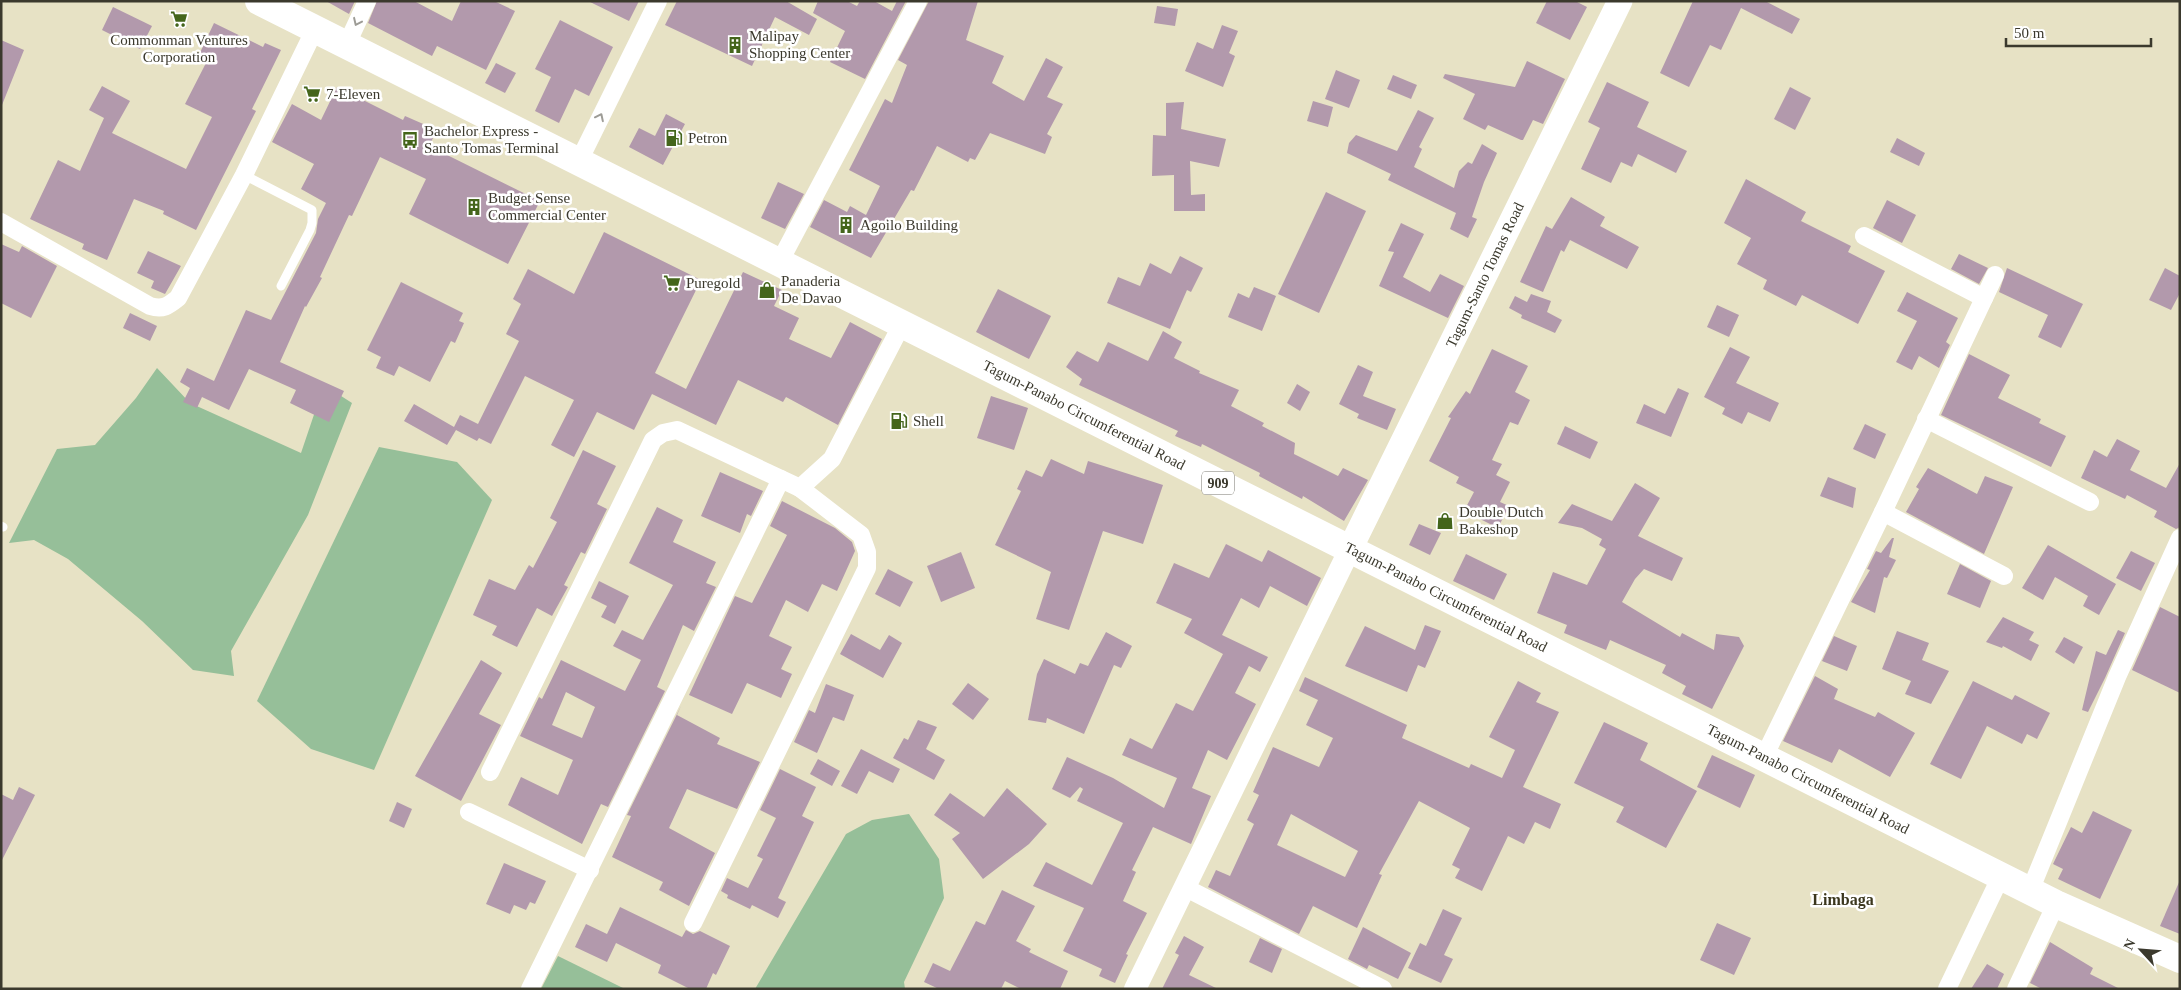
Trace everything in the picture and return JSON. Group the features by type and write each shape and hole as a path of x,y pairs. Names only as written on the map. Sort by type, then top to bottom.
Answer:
{"main road":[{"name":"Tagum-Panabo Circumferential Road","path":"259,1 2056,904 2180,959"},
{"name":"Tagum-Santo Tomas Road","path":"1350,549 1620,1"}],"street":[{"path":"347,44 367,1"},
{"path":"579,161 658,1"},
{"path":"779,263 918,1"},
{"path":"1,222 145,303 160,309 168,306 178,298 244,175 315,29"},
{"path":"1864,236 1984,298"},
{"path":"1764,757 1995,275"},
{"path":"800,488 832,460 902,324"},
{"path":"1926,419 2090,502"},
{"path":"490,772 644,459 658,436 677,430 800,488 861,535 867,552 867,568 693,923"},
{"path":"530,989 781,479"},
{"path":"1883,512 2004,576"},
{"path":"2030,891 2117,677 2180,538"},
{"path":"1135,989 1350,549"},
{"path":"469,812 590,870"},
{"path":"1946,989 2001,876"},
{"path":"1186,888 1383,989"},
{"path":"2016,989 2056,904"}],"lane":[{"path":"244,175 312,210 310,230 281,286"}],"green space":[{"path":"157,368 190,403 301,453 324,385 352,403 308,515 231,651 234,676 193,670 142,621 68,559 34,540 9,543 57,449 95,445 136,398"},
{"path":"379,447 457,462 492,500 374,770 311,749 257,701"},
{"path":"909,814 939,859 944,898 904,982 905,989 755,989 846,834 872,820"},
{"path":"558,956 625,989 541,989"}],"building":[{"path":"326,1 355,1 349,14"},
{"path":"377,1 414,1 452,21 461,1 494,1 515,11 486,70 437,46 432,56 368,23"},
{"path":"588,1 639,1 629,21"},
{"name":"Malipay Shopping Center","path":"677,1 786,1 817,19 809,35 775,17 752,66 665,25"},
{"path":"818,1 847,1 857,6 860,1 874,1 892,11 897,1 906,1 865,79 830,62 845,31 813,13"},
{"path":"929,1 978,1 966,40 1004,56 992,83 1024,101 1046,58 1063,67 1047,97 1063,104 1047,134 1052,137 1045,154 990,133 975,160 970,158 968,162 937,146 914,191 911,190 871,258 810,227 824,200 847,212 850,206 866,215 880,186 849,170 885,99 892,103 907,65 898,60"},
{"path":"1547,1 1575,1 1587,7 1570,40 1536,23"},
{"path":"1693,1 1765,1 1800,19 1792,34 1741,8 1721,50 1710,45 1689,87 1660,73"},
{"path":"1157,6 1178,9 1175,26 1154,23"},
{"path":"113,7 152,26 140,49 102,30"},
{"path":"560,20 613,47 589,96 575,89 559,123 535,111 551,77 535,69"},
{"path":"214,23 263,47 265,43 281,50 252,109 256,111 196,230 163,214 164,211 134,199 107,260 82,249 84,244 30,219 58,160 80,171 104,118 89,110 102,86 130,101 112,133 186,169 212,117 185,104 206,63 197,59"},
{"path":"1222,25 1238,31 1229,53 1235,56 1223,87 1185,71 1197,42 1213,49"},
{"path":"1,40 24,50 2,105 1,105"},
{"path":"1527,61 1565,79 1543,124 1533,120 1523,140 1521,140 1488,125 1485,130 1463,119 1475,94 1443,78 1445,74 1515,87"},
{"path":"496,63 516,73 505,93 485,83"},
{"path":"1336,70 1360,80 1349,108 1325,99"},
{"path":"1393,75 1417,85 1411,99 1387,89"},
{"path":"1607,82 1649,102 1637,127 1687,151 1676,173 1638,154 1632,167 1621,162 1611,183 1581,169 1600,128 1588,122"},
{"path":"337,87 403,120 405,116 437,130 429,146 540,201 508,264 409,214 426,179 380,157 352,216 349,215 320,277 322,278 305,306 280,362 344,391 329,422 290,403 296,390 249,369 229,410 202,397 197,408 183,402 190,388 180,382 187,368 214,381 246,310 271,320 316,233 318,219 326,203 301,189 314,164 272,142 292,104 321,120"},
{"path":"1790,87 1811,98 1795,130 1774,119"},
{"path":"1313,101 1333,107 1328,127 1307,121"},
{"path":"1184,102 1181,129 1226,139 1219,167 1190,161 1191,195 1205,194 1205,211 1174,211 1174,175 1152,176 1153,135 1166,136 1166,103"},
{"path":"1418,110 1434,118 1419,147 1422,149 1414,167 1454,188 1459,171 1468,162 1472,164 1482,144 1497,153 1484,182 1472,217 1477,219 1468,238 1450,229 1456,213 1388,180 1391,174 1347,153 1349,143 1356,135 1397,151"},
{"path":"666,114 685,124 663,165 629,147 639,128 655,136"},
{"path":"1897,138 1925,153 1919,166 1890,152"},
{"path":"1746,179 1806,212 1801,221 1851,246 1848,252 1885,271 1858,324 1802,295 1796,306 1763,289 1767,280 1737,264 1751,238 1724,223"},
{"path":"778,182 804,194 785,229 761,218"},
{"path":"1326,192 1366,211 1319,313 1278,294"},
{"path":"1571,197 1605,217 1600,226 1639,247 1627,269 1570,240 1564,252 1561,250 1543,292 1520,282 1546,226 1552,229"},
{"path":"1887,200 1916,215 1902,243 1873,228"},
{"path":"1401,223 1424,234 1403,277 1430,292 1440,274 1464,286 1448,318 1379,286 1394,252 1388,251"},
{"path":"604,232 701,280 655,373 686,389 743,272 782,290 774,306 799,318 789,339 831,358 850,322 882,339 838,425 786,397 783,402 738,380 716,425 652,394 634,430 597,412 574,457 551,445 574,400 525,376 491,444 479,438 477,441 456,430 447,445 404,421 414,404 454,427 460,415 478,424 519,341 506,334 521,304 513,299 528,269 574,294"},
{"path":"1,244 19,252 22,246 57,266 31,318 1,303"},
{"path":"148,251 181,266 165,294 151,288 154,281 137,273"},
{"path":"1959,254 1988,268 1979,284 1951,269"},
{"path":"1180,256 1203,268 1191,292 1187,290 1170,329 1107,303 1118,277 1140,286 1150,263 1171,274"},
{"path":"2007,268 2083,304 2061,348 2038,337 2048,315 1999,292"},
{"path":"2165,268 2180,276 2180,293 2171,310 2149,300"},
{"path":"401,282 463,313 459,321 464,323 455,343 451,341 430,382 399,366 394,376 376,368 381,357 367,350"},
{"path":"1254,287 1276,296 1262,331 1228,317 1238,293 1249,298"},
{"path":"998,289 1051,316 1029,359 976,332"},
{"path":"1907,292 1958,318 1946,342 1950,345 1939,368 1919,356 1912,370 1896,362 1917,321 1897,311"},
{"path":"1531,294 1551,301 1547,312 1562,320 1555,333 1521,318 1522,315 1509,308 1515,296 1527,302"},
{"path":"1717,305 1739,315 1729,337 1707,327"},
{"path":"130,313 157,326 150,341 123,328"},
{"path":"1163,331 1182,342 1174,358 1200,371 1199,373 1239,390 1231,406 1264,423 1262,426 1295,443 1294,454 1338,476 1343,468 1368,480 1344,521 1303,496 1302,499 1259,476 1260,473 1202,444 1201,447 1175,436 1178,431 1079,385 1082,379 1066,367 1077,351 1098,362 1108,342 1148,361"},
{"path":"1730,347 1750,357 1736,383 1779,403 1770,422 1748,412 1742,424 1722,414 1725,408 1704,397"},
{"path":"1492,349 1528,366 1515,392 1530,400 1518,425 1510,422 1492,460 1502,464 1496,475 1510,482 1500,502 1509,506 1498,528 1464,511 1474,492 1456,483 1459,477 1429,461 1451,418 1448,417 1466,391 1470,394"},
{"path":"1969,354 2010,375 1998,398 2041,419 2039,423 2066,436 2051,467 1941,415"},
{"path":"1358,365 1373,372 1363,396 1396,409 1387,430 1357,418 1359,414 1339,404"},
{"path":"1297,384 1310,392 1300,411 1287,403"},
{"path":"1678,388 1689,393 1671,437 1636,423 1644,404 1665,414"},
{"path":"991,396 1028,408 1014,450 977,438"},
{"path":"1865,424 1886,434 1875,459 1853,449"},
{"path":"1565,426 1598,442 1590,459 1557,444"},
{"path":"2117,439 2140,451 2130,470 2166,488 2180,463 2180,527 2176,529 2154,517 2157,511 2127,495 2125,499 2081,478 2094,450 2107,457"},
{"path":"583,450 616,466 597,504 607,509 585,554 581,552 564,585 568,587 552,616 537,608 517,647 492,635 497,626 473,615 489,579 515,590 529,565 533,568 557,522 550,518"},
{"path":"1051,459 1084,474 1088,461 1163,485 1143,544 1103,531 1069,630 1036,619 1051,572 995,545 1021,491 1017,489 1026,470 1042,477"},
{"path":"1928,468 1977,494 1985,476 2013,487 1984,554 1906,512 1919,489 1916,487"},
{"path":"720,472 763,491 751,516 747,514 740,533 701,516"},
{"path":"1828,477 1856,488 1853,508 1820,496"},
{"path":"1635,483 1660,498 1638,536 1683,558 1672,581 1644,569 1635,579 1622,602 1680,637 1682,633 1714,650 1716,634 1739,637 1744,646 1712,709 1682,694 1686,686 1662,673 1666,665 1610,640 1606,650 1564,633 1567,625 1537,613 1553,572 1587,585 1606,549 1599,545 1602,539 1582,528 1558,523 1572,504 1612,521"},
{"path":"782,501 835,528 852,542 855,551 837,591 822,584 808,612 786,600 769,636 792,647 781,669 792,674 781,698 747,683 732,714 689,695 735,596 752,603 787,535 770,526"},
{"path":"657,507 683,520 673,542 716,562 706,583 716,587 694,631 683,625 657,687 665,691 608,807 601,804 582,844 508,805 521,777 558,795 573,760 520,736 539,697 542,699 561,660 625,691 641,660 613,646 622,630 643,640 673,585 629,563","holes":["566,692 595,707 582,738 552,725"]},
{"path":"1419,524 1441,533 1430,555 1409,545"},
{"path":"1892,538 1894,538 1889,557 1896,560 1887,578 1884,577 1875,613 1851,602 1870,570 1867,569 1876,551 1881,553"},
{"path":"1226,544 1262,562 1268,550 1321,578 1307,606 1270,586 1259,608 1241,598 1222,635 1268,657 1260,672 1249,666 1235,693 1256,704 1227,760 1208,750 1192,788 1211,796 1191,844 1153,827 1132,870 1136,872 1123,901 1147,913 1126,954 1128,955 1115,983 1099,976 1102,969 1063,951 1084,908 1033,886 1046,862 1092,885 1123,823 1077,801 1083,789 1080,787 1070,798 1052,789 1067,757 1113,778 1164,808 1177,778 1122,755 1130,738 1152,749 1176,703 1193,711 1223,654 1184,633 1192,619 1156,603 1174,563 1209,578"},
{"path":"2048,545 2116,584 2099,615 2083,606 2088,596 2055,577 2043,600 2022,588"},
{"path":"2131,551 2155,563 2141,591 2116,578"},
{"path":"961,552 975,588 941,602 927,566"},
{"path":"1466,554 1507,574 1494,600 1453,581"},
{"path":"1960,564 1991,581 1980,608 1947,594"},
{"path":"888,569 913,582 900,607 875,594"},
{"path":"599,581 629,596 615,624 601,617 607,606 591,598"},
{"path":"2160,607 2180,617 2180,693 2132,670"},
{"path":"2003,617 2034,632 2029,640 2039,645 2031,661 2003,646 2002,648 1986,642"},
{"path":"1425,625 1441,631 1425,668 1418,665 1407,692 1345,666 1365,626 1415,650"},
{"path":"2118,630 2125,633 2105,678 2088,712 2082,710 2096,651 2106,655"},
{"path":"1897,631 1929,643 1922,660 1949,671 1931,704 1905,694 1911,681 1882,669"},
{"path":"1106,632 1132,646 1121,668 1114,665 1084,734 1047,718 1046,723 1028,720 1037,674 1044,659 1075,674 1080,663 1088,666"},
{"path":"851,634 880,650 889,635 902,643 883,678 840,654"},
{"path":"1834,636 1857,646 1847,671 1822,661"},
{"path":"2064,637 2083,647 2074,664 2055,652"},
{"path":"481,660 502,673 479,714 501,725 461,801 415,776"},
{"path":"1815,676 1838,689 1834,699 1875,717 1878,712 1915,733 1890,777 1839,749 1832,763 1783,741"},
{"path":"1305,677 1407,725 1402,738 1469,768 1471,764 1502,778 1515,750 1489,737 1518,681 1541,693 1536,702 1559,712 1523,787 1561,804 1550,829 1535,822 1524,844 1508,836 1482,891 1455,878 1460,869 1452,865 1470,828 1419,801 1379,874 1382,875 1357,928 1313,906 1299,934 1208,887 1216,870 1230,876 1254,824 1247,820 1259,795 1253,792 1273,747 1319,767 1333,738 1306,725 1318,700 1299,691","holes":["1291,814 1358,851 1345,877 1277,845"]},
{"path":"1973,681 2012,700 2015,695 2050,713 2037,739 2027,734 2022,744 1987,726 1961,779 1930,764"},
{"path":"968,683 989,699 973,720 952,704"},
{"path":"826,684 854,695 844,721 833,717 817,753 794,742 809,710 815,713"},
{"path":"681,706 677,715 720,738 717,744 760,762 737,809 687,789 669,828 715,853 689,906 659,890 663,882 612,857 631,816 627,815"},
{"path":"918,720 937,727 926,749 945,760 934,780 893,758 904,738 908,740"},
{"path":"1604,722 1648,743 1640,760 1697,791 1666,848 1616,822 1624,807 1574,783"},
{"path":"861,749 900,769 893,783 869,771 857,794 841,786"},
{"path":"1712,755 1755,775 1740,808 1697,787"},
{"path":"818,759 840,771 832,786 810,774"},
{"path":"780,769 816,787 802,816 814,822 778,898 786,902 778,918 752,905 750,909 727,898 728,895 721,891 727,878 748,888 763,859 757,856 776,818 760,810"},
{"path":"19,787 35,795 1,862 1,794 13,800"},
{"path":"1007,788 1047,824 1029,844 983,879 952,839 960,833 934,815 950,793 984,817"},
{"path":"397,802 412,809 404,828 389,821"},
{"path":"2093,811 2132,830 2100,899 2058,879 2063,869 2053,864 2071,827 2082,833"},
{"path":"504,863 546,881 535,904 530,902 526,910 514,905 510,914 486,904"},
{"path":"2180,880 2180,934 2160,926"},
{"path":"1002,890 1035,906 1016,941 1031,949 1029,952 1068,971 1060,989 1021,989 1005,981 1001,989 939,989 924,982 933,963 950,971 976,921 985,925"},
{"path":"620,907 682,937 686,930 693,934 700,931 730,946 716,975 713,973 706,989 690,989 658,973 661,965 616,943 607,962 575,947 586,924 607,934"},
{"path":"1443,909 1462,918 1444,955 1453,959 1441,983 1408,968 1420,943 1426,946"},
{"path":"1717,923 1751,938 1734,975 1700,960"},
{"path":"1363,927 1411,953 1398,979 1369,965 1367,969 1348,959"},
{"path":"1184,936 1204,947 1189,975 1218,989 1162,989 1179,955 1175,953"},
{"path":"1260,938 1282,949 1272,973 1249,962"},
{"path":"2050,942 2093,968 2090,974 2120,989 2042,989 2030,983"},
{"path":"1987,964 2004,974 1997,989 1971,989"}],"place":[{"name":"Commonman Ventures Corporation","path":"179,19"},
{"name":"Malipay Shopping Center","path":"735,45"},
{"name":"7-Eleven","path":"312,94"},
{"name":"Petron","path":"674,138"},
{"name":"Bachelor Express - Santo Tomas Terminal","path":"410,140"},
{"name":"Budget Sense Commercial Center","path":"474,207"},
{"name":"Agoilo Building","path":"846,225"},
{"name":"Puregold","path":"672,283"},
{"name":"Panaderia De Davao","path":"767,290"},
{"name":"Shell","path":"899,421"},
{"name":"Double Dutch Bakeshop","path":"1445,521"}],"district":[{"name":"Limbaga","path":"1843,899"}]}
